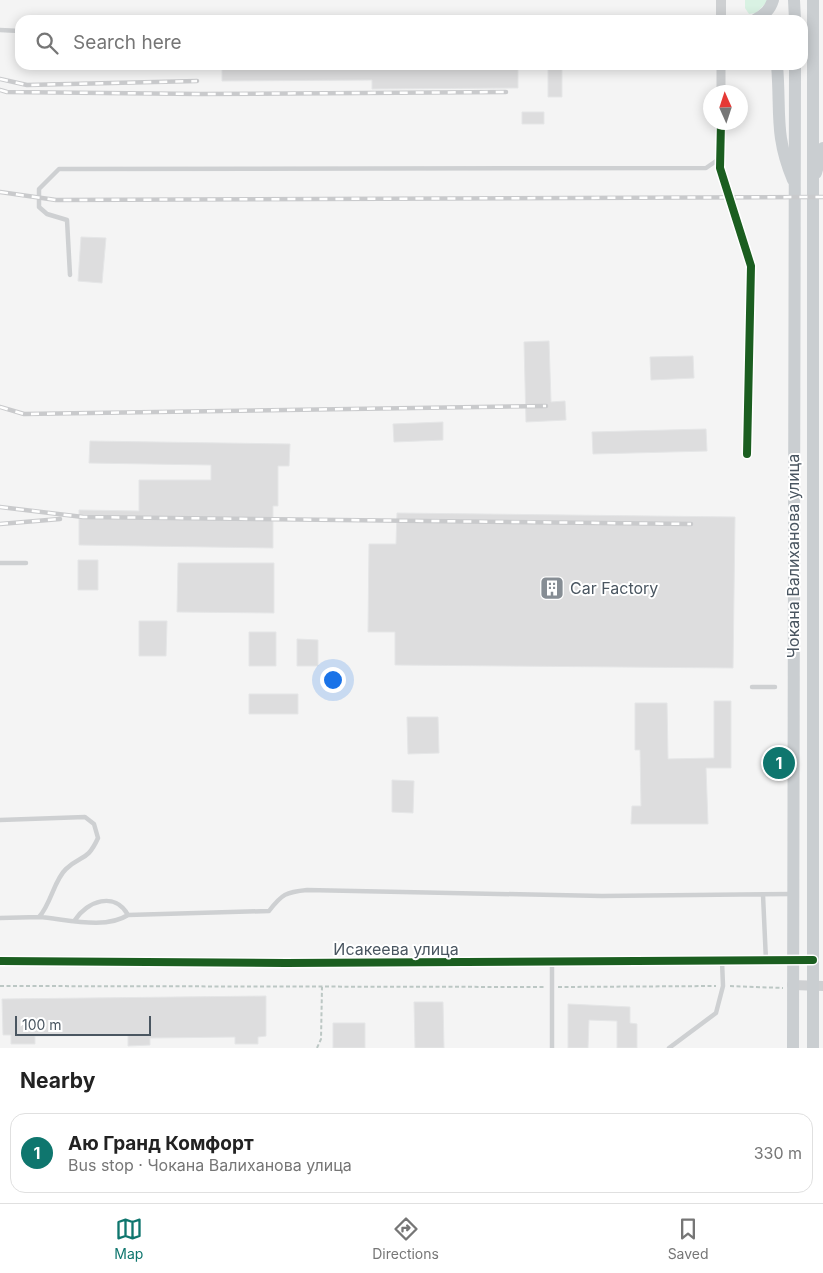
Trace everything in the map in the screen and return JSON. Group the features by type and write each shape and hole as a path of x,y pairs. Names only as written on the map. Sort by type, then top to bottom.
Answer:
{"main road":[{"path":"763,15 771,7 773,0"},
{"path":"794,0 795,15"},
{"name":"Чокана Валиханова улица","path":"813,0 812,960 818,986 813,1048"},
{"path":"777,70 780,140 784,159 795,184"},
{"name":"Чокана Валиханова улица","path":"793,1048 792,688 795,70"},
{"path":"812,185 823,148"},
{"path":"792,688 812,688"}],"street":[{"path":"721,0 721,15"},
{"path":"721,70 721,85"},
{"path":"720,130 720,168 751,266 747,454"},
{"name":"Исакеева улица","path":"0,961 276,963 812,960"},
{"path":"792,987 818,986"}],"lane":[{"path":"0,30 15,30"},
{"path":"70,275 67,220 47,214 38,207 39,189 59,169 706,168 720,158"},
{"path":"0,562 26,563"},
{"path":"752,687 775,687"},
{"path":"0,820 85,817 94,824 98,838 91,853 65,870 46,909 39,917"},
{"path":"0,918 39,917 99,924 119,921 128,915 269,911 279,897 290,892 307,890 612,896 792,894"},
{"path":"763,895 766,961"},
{"path":"75,920 80,912 101,900 115,901 125,909 128,915"},
{"path":"669,1048 716,1013 723,986 722,961"},
{"path":"552,962 552,1048"}],"path":[{"path":"0,986 792,987"},
{"path":"318,1048 321,1039 322,987"}],"green space":[{"path":"745,0 769,0 756,13 749,14 745,8"}],"building":[{"path":"222,70 518,70 518,88 372,89 372,80 222,81"},
{"path":"548,70 562,70 562,97 548,97"},
{"path":"522,112 544,112 544,124 522,124"},
{"path":"81,237 106,238 102,283 78,281"},
{"path":"549,341 551,402 565,401 566,420 526,422 524,342"},
{"path":"693,356 694,378 651,380 650,357"},
{"path":"443,422 443,440 394,442 393,424"},
{"path":"706,429 707,451 593,454 592,432"},
{"path":"90,441 290,444 289,466 278,466 278,506 273,506 273,548 79,545 79,510 139,511 139,480 211,480 211,465 89,463"},
{"name":"Car Factory","path":"397,513 735,517 733,668 395,665 395,632 368,632 369,544 396,544"},
{"path":"78,560 98,560 98,590 78,590"},
{"path":"178,563 274,563 274,613 177,612"},
{"path":"139,621 167,621 166,656 139,656"},
{"path":"249,632 276,632 276,666 249,666"},
{"path":"297,639 318,640 318,666 297,666"},
{"path":"249,694 298,694 298,714 249,714"},
{"path":"714,701 731,701 731,768 706,768 708,824 631,824 632,806 641,806 640,750 635,750 635,703 667,703 668,759 714,758"},
{"path":"407,717 438,717 439,753 408,754"},
{"path":"392,780 414,781 413,813 392,812"},
{"path":"266,996 266,1036 258,1037 258,1044 235,1044 235,1037 150,1038 150,1045 128,1046 128,1035 35,1036 35,1044 11,1044 11,1035 3,1035 2,999"},
{"path":"414,1002 443,1002 444,1048 415,1048"},
{"path":"568,1004 630,1007 630,1023 637,1024 637,1048 617,1048 617,1021 589,1020 588,1048 568,1048"},
{"path":"333,1023 365,1023 365,1048 333,1048"}],"railway":[{"path":"0,79 27,85 197,81"},
{"path":"0,90 7,92 200,94 506,92"},
{"path":"0,192 56,200 823,197"},
{"path":"0,407 24,414 546,406"},
{"path":"0,507 83,517 691,524"},
{"path":"0,524 60,519"}],"cycle path":[{"path":"721,130 720,168 751,266 747,454"},
{"path":"0,961 286,963 813,960"}],"place":[{"name":"Car Factory","path":"552,588"},
{"name":"Аю Гранд Комфорт","path":"779,763"}]}
